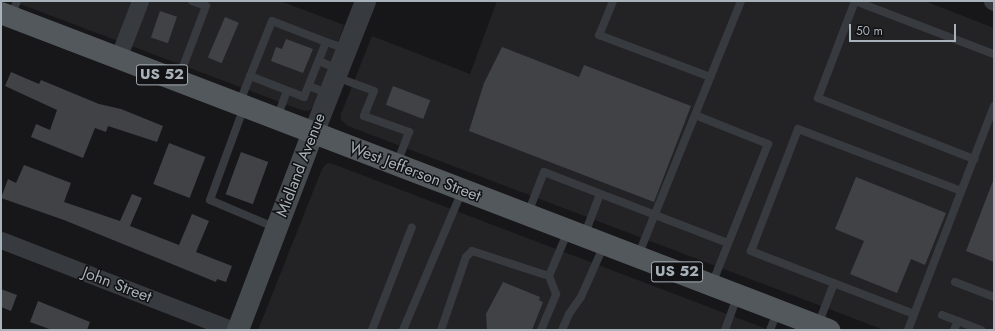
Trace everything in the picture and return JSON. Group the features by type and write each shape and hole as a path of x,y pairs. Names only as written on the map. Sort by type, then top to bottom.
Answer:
{"main road":[{"name":"West Jefferson Street","path":"9,10 118,58 738,295 774,320 818,328"},
{"name":"Midland Avenue","path":"238,330 313,133"}],"street":[{"path":"118,58 140,1"},
{"name":"Midland Avenue","path":"313,133 365,1"},
{"name":"John Street","path":"1,240 233,330"}],"lane":[{"path":"178,81 206,6 192,1"},
{"path":"613,1 599,35 710,77"},
{"path":"638,257 741,1"},
{"path":"974,159 818,98 855,1 994,54"},
{"path":"277,228 210,200 242,105 250,76 272,21 346,49"},
{"path":"250,76 304,97 326,42"},
{"path":"319,61 334,80"},
{"path":"309,86 334,80 374,91 364,116 409,132 396,165"},
{"path":"277,119 287,91"},
{"path":"908,330 994,106"},
{"path":"695,115 768,144 712,285"},
{"path":"914,314 751,251 798,128 961,192"},
{"path":"528,215 544,172 728,243"},
{"path":"405,330 462,190"},
{"path":"549,276 600,194"},
{"path":"372,330 412,227"},
{"path":"562,330 569,314 581,297 604,244"},
{"path":"441,330 466,257 472,251 549,276"},
{"path":"541,330 556,294 549,276"},
{"path":"955,282 994,297"},
{"path":"818,328 834,283"},
{"path":"725,330 738,295"},
{"path":"942,315 981,330"},
{"path":"954,330 958,321"}],"shaded area":[{"path":"12,1 280,1 344,25 314,106 309,111 301,110"},
{"path":"497,1 925,1 994,28 994,330 884,330 348,126 341,120 341,114 372,36 470,74"},
{"path":"327,163 769,330 258,330 322,169"}],"building":[{"path":"160,11 177,17 168,43 151,37"},
{"path":"225,17 239,23 222,63 208,58"},
{"path":"286,39 313,49 303,73 271,61 276,47 282,49"},
{"path":"502,47 579,77 584,65 691,106 654,202 469,131 484,83"},
{"path":"11,72 39,84 41,80 99,104 121,109 163,126 157,142 108,126 106,132 95,128 83,158 31,137 36,124 50,130 57,110 5,86"},
{"path":"393,86 430,100 423,119 386,105"},
{"path":"169,143 205,157 190,198 153,184"},
{"path":"241,152 268,162 253,204 226,194"},
{"path":"24,165 71,183 64,202 120,221 132,194 142,198 130,226 179,245 192,214 209,221 196,252 232,266 226,282 217,279 216,282 64,220 1,198 8,179 16,183"},
{"path":"856,177 946,213 925,265 911,259 897,293 850,274 864,241 835,229"},
{"path":"994,181 994,262 966,251"},
{"path":"503,282 540,297 539,300 543,302 532,330 487,330 486,314"},
{"path":"1,289 17,295 11,311 1,307"},
{"path":"38,301 90,322 87,330 52,330 30,322"}]}
